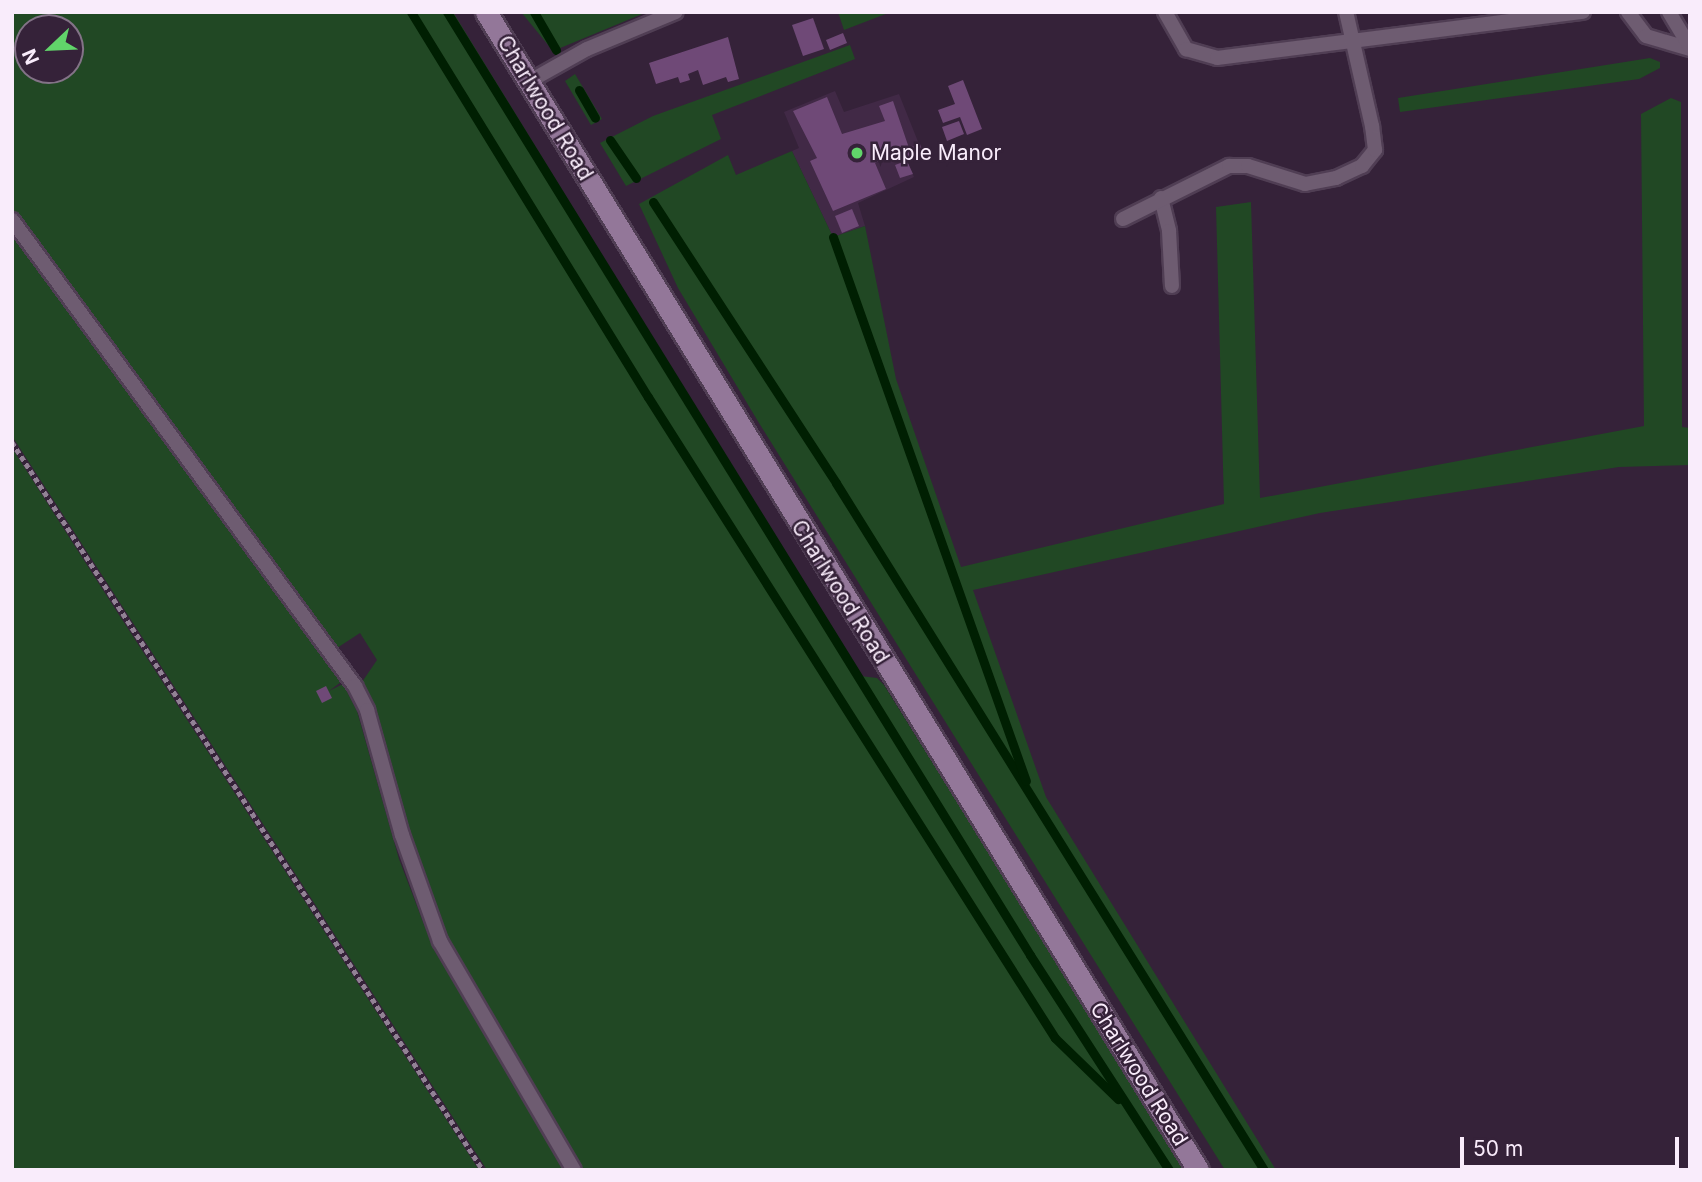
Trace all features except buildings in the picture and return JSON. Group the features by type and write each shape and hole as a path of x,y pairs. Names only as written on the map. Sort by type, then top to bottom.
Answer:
{"street":[{"name":"Charlwood Road","path":"486,12 780,495 1198,1170"}],"lane":[{"path":"530,81 587,49 676,12"},
{"path":"1165,12 1180,43 1207,58 1583,12"},
{"path":"1124,219 1229,166 1248,166 1305,184 1336,178 1362,166 1375,150 1354,39 1346,12"},
{"path":"1628,12 1646,36 1690,48"},
{"path":"1669,12 1690,48"},
{"path":"1161,198 1170,231 1172,286"},
{"path":"12,220 359,692 406,847 440,941 574,1170"}],"path":[{"path":"12,442 483,1170"}],"shaded area":[{"name":"Maple Manor","path":"835,91 844,112 899,94 919,144 907,161 914,177 858,203 865,226 833,237 792,151 799,148 784,112"}],"green space":[{"path":"12,12 453,12 860,676 877,678 884,685 1186,1170 583,1170 452,949 411,845 377,718 362,682 377,660 360,633 337,648 12,209"},
{"path":"521,12 647,12 553,51"},
{"path":"838,12 891,12 844,30"},
{"path":"850,45 855,59 712,115 721,139 626,186 600,143 653,116"},
{"path":"1650,58 1660,62 1660,68 1639,79 1400,112 1398,98"},
{"path":"575,74 602,119 591,125 565,81"},
{"path":"1671,98 1681,102 1682,427 1690,428 1690,465 1619,467 1320,513 973,590 1046,797 1276,1170 1225,1170 759,423 678,288 639,204 728,155 736,175 792,151 833,237 865,226 896,379 961,567 1224,504 1216,207 1251,202 1260,498 1644,426 1641,114"},
{"path":"12,232 337,675 341,682 329,691 343,684 357,711 399,859 433,948 565,1170 487,1170 12,436"},
{"path":"12,448 112,604 479,1170 12,1170"}],"waterway":[{"path":"411,12 648,397 1055,1038 1118,1099"},
{"path":"447,12 1030,955 1169,1170"},
{"path":"534,12 556,50"},
{"path":"579,90 595,118"},
{"path":"610,140 636,178"},
{"path":"653,202 836,483 1264,1170"},
{"path":"833,237 1026,781"}],"place":[{"name":"Maple Manor","path":"857,153"}]}
